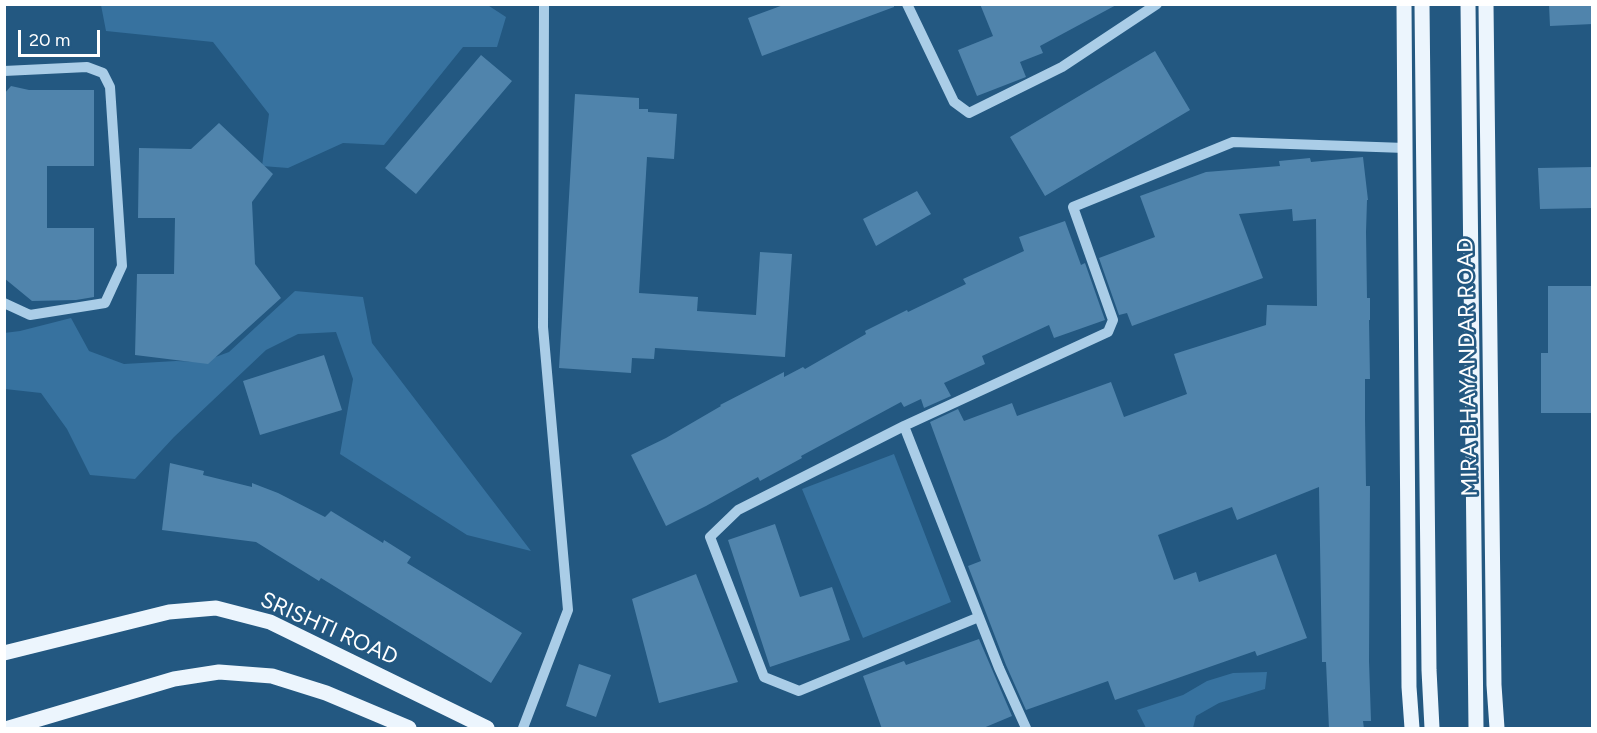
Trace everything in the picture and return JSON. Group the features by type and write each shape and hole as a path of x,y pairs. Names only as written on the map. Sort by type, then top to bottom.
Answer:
{"main road":[{"path":"1404,4 1409,687 1412,729"},
{"path":"1422,4 1429,670 1432,729"},
{"path":"1468,4 1476,729"},
{"name":"MIRA BHAYANDAR ROAD","path":"1486,4 1494,685 1497,729"},
{"name":"SRISHTI ROAD","path":"4,653 169,612 216,608 270,622 487,729"},
{"path":"9,729 174,679 219,672 272,676 326,693 410,729"}],"street":[{"path":"524,729 568,610 543,327 543,4"},
{"path":"907,4 954,102 969,113 1062,68 1157,4"},
{"path":"4,71 87,67 103,73 110,87 122,266 105,303 30,315 4,303"},
{"path":"979,617 799,691 764,677 710,537 738,510 904,426 1108,332 1113,320 1073,207 1233,142 1405,148"},
{"path":"904,426 1026,729"}],"shaded area":[{"path":"486,4 506,17 497,47 463,47 384,145 343,143 288,168 262,166 269,114 213,42 106,31 101,5"},
{"path":"295,291 363,297 372,343 531,551 467,535 340,454 353,379 336,332 298,334 266,350 174,437 135,479 90,475 67,429 41,393 5,389 4,333 71,318 89,351 124,364 202,362 229,352"},
{"path":"894,454 951,602 863,638 802,489"},
{"path":"1267,672 1265,689 1219,703 1196,716 1193,728 1146,728 1137,710 1183,695 1207,681 1233,673"}],"building":[{"path":"786,4 894,4 894,7 762,56 748,18"},
{"path":"980,4 1118,4 1040,46 1043,53 1020,62 1026,77 977,96 958,50 993,36"},
{"path":"1549,4 1593,4 1593,24 1550,26"},
{"path":"1155,51 1190,110 1045,196 1010,137"},
{"path":"481,55 512,81 416,194 385,168"},
{"path":"11,86 29,90 94,90 94,166 47,166 47,228 94,228 94,297 76,300 32,301 4,278 4,94"},
{"path":"575,94 639,98 639,109 648,109 648,112 677,114 674,159 647,157 639,293 698,297 697,311 756,315 760,252 792,254 785,357 655,348 654,359 632,358 631,373 559,368"},
{"path":"219,123 273,174 252,202 255,264 281,298 208,364 135,355 137,274 174,274 175,218 138,218 139,148 191,149"},
{"path":"1363,157 1368,200 1367,298 1370,298 1370,379 1365,379 1365,419 1366,486 1370,486 1371,721 1363,721 1364,729 1329,729 1326,662 1322,662 1319,487 1237,520 1232,507 1158,535 1174,580 1196,572 1199,582 1276,554 1307,638 1257,656 1255,651 1115,700 1108,681 1026,710 968,566 981,561 930,422 958,409 964,421 1012,403 1017,416 1111,382 1124,417 1187,394 1174,354 1266,325 1267,305 1317,306 1316,219 1293,221 1292,209 1239,214 1263,278 1132,326 1127,313 1119,315 1099,258 1155,237 1140,196 1206,172 1280,166 1279,161 1310,158 1311,162"},
{"path":"1593,167 1593,208 1540,209 1538,168"},
{"path":"917,191 931,214 876,246 863,219"},
{"path":"1065,221 1081,265 1085,263 1105,320 1054,338 1049,325 982,356 985,364 944,383 951,396 924,408 921,399 904,407 901,402 760,481 758,477 666,526 631,455 784,372 784,377 803,367 805,369 866,334 865,331 966,284 963,279 1024,251 1019,237"},
{"path":"1548,286 1593,286 1593,413 1541,413 1541,353 1548,353"},
{"path":"324,355 342,410 260,435 243,381"},
{"path":"170,463 204,471 203,475 252,487 252,483 278,493 325,517 331,511 383,543 384,540 411,557 407,563 522,633 491,683 321,578 319,581 256,542 162,530"},
{"path":"775,524 800,597 832,587 850,640 770,667 728,540"},
{"path":"696,574 738,682 659,703 632,599"},
{"path":"979,639 1012,716 981,729 882,729 863,676 904,661 906,665"},
{"path":"579,664 611,675 596,717 566,706"}]}
